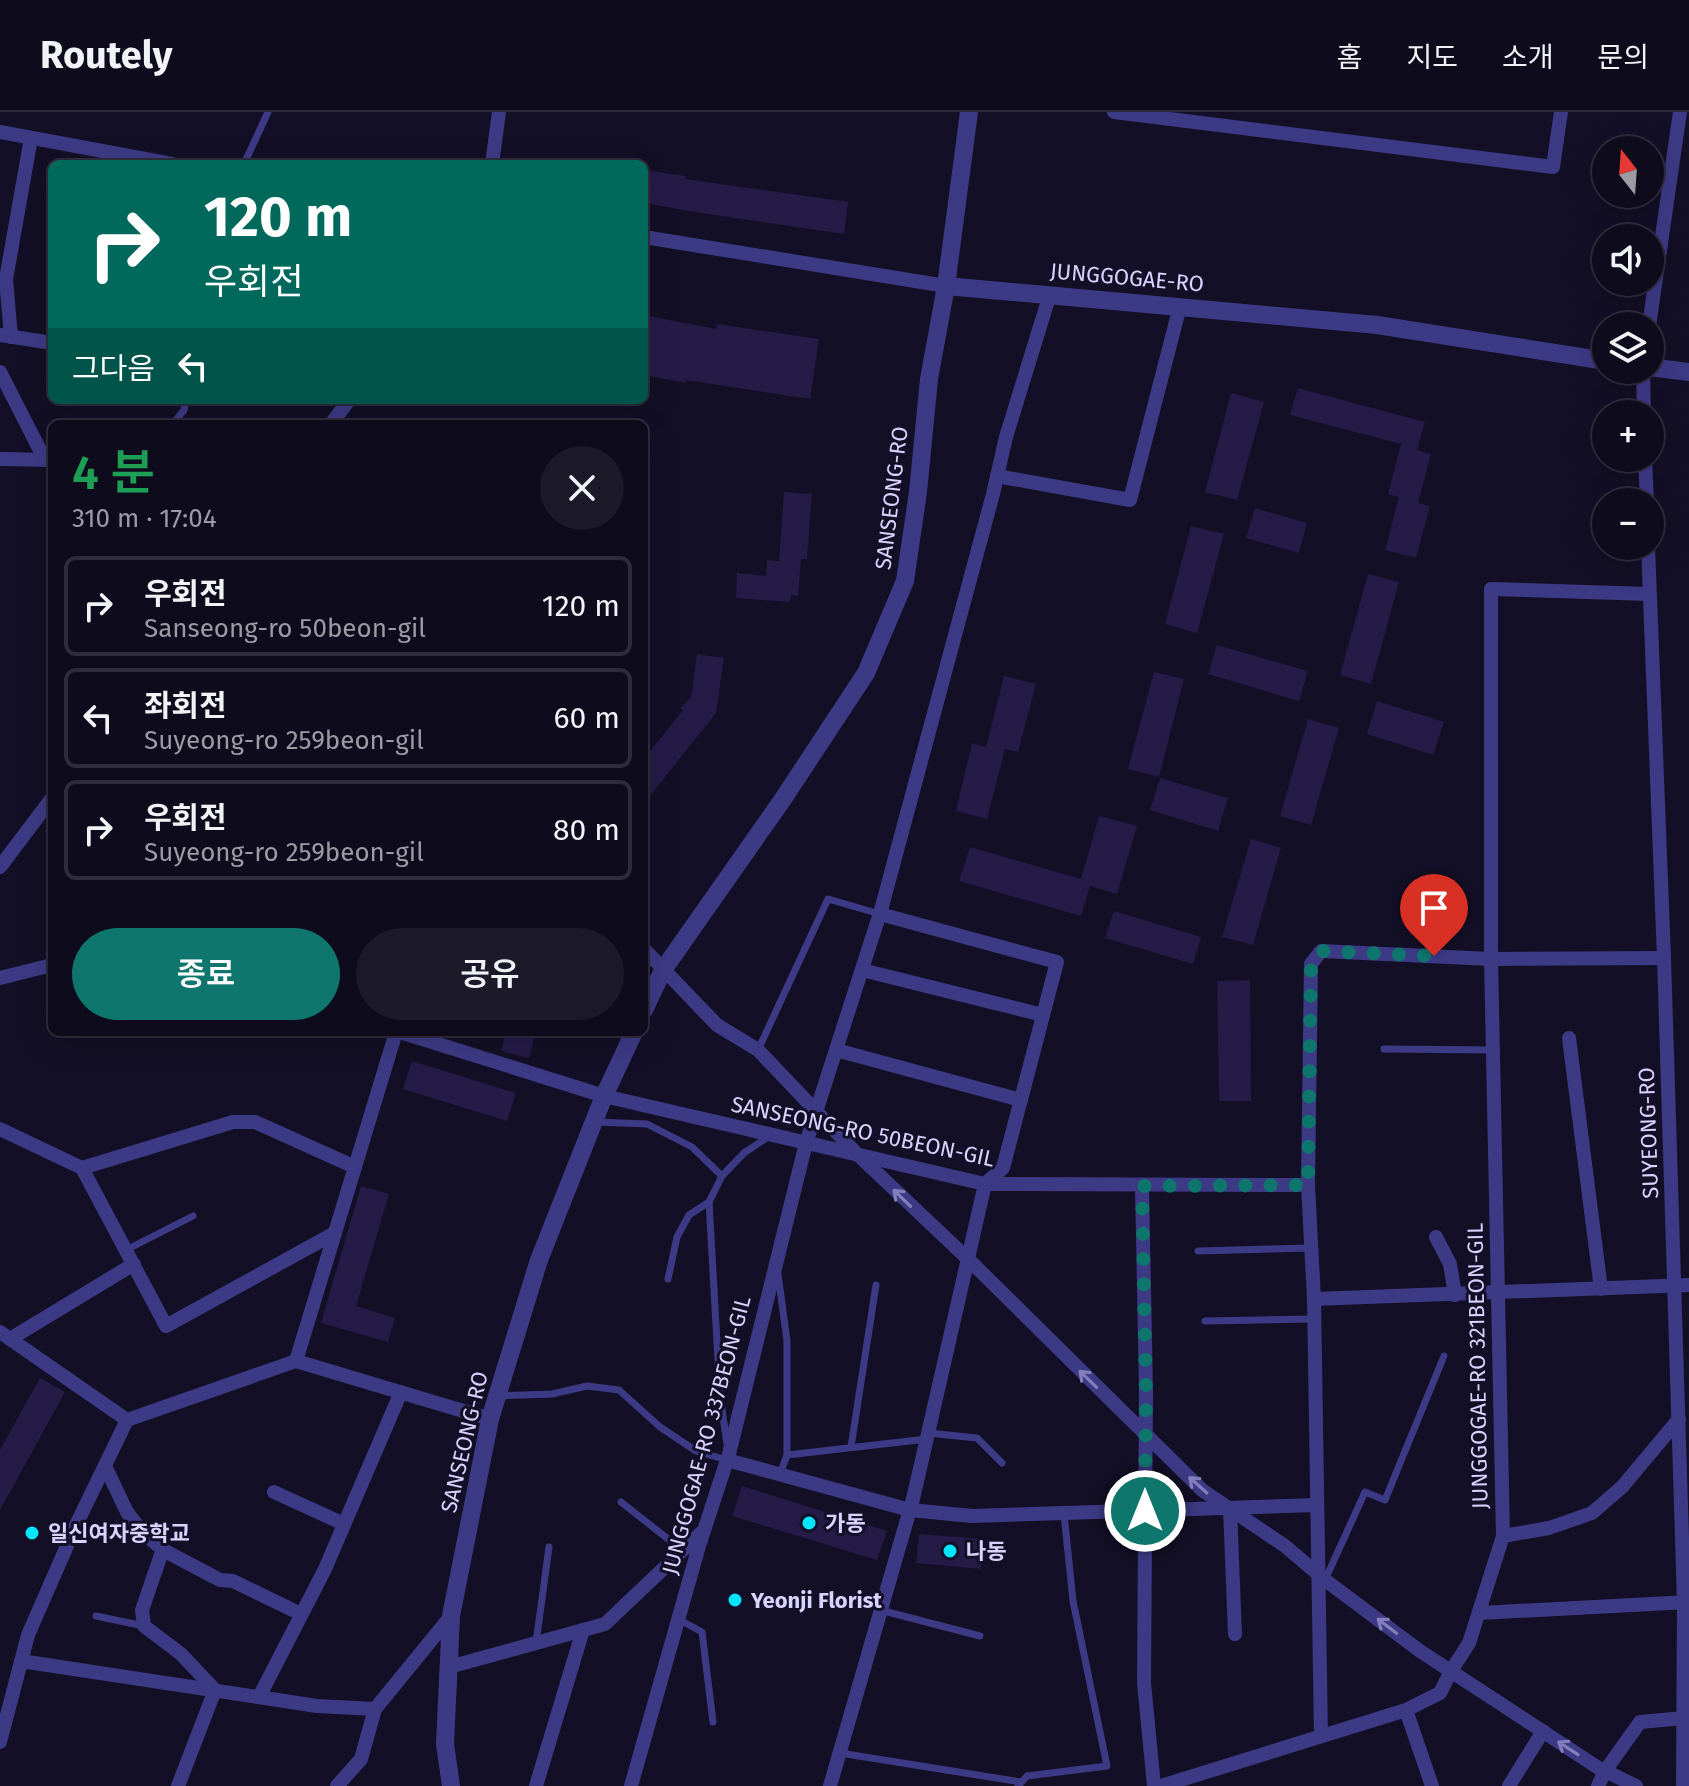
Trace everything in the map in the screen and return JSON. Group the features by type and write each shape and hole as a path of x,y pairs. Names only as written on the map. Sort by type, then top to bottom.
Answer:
{"street":[{"path":"493,160 499,112"},
{"name":"SANSEONG-RO","path":"648,1002 663,970 783,799 866,673 905,581 918,492 929,379 946,286 969,112"},
{"path":"1114,112 1553,167 1561,112"},
{"path":"1651,312 1680,112"},
{"path":"0,132 150,160"},
{"path":"31,138 6,279 5,336 48,342"},
{"name":"JUNGGOGAE-RO","path":"648,238 946,286 1377,325 1592,359"},
{"name":"JUNGGOGAE-RO 337BEON-GIL","path":"631,1786 728,1457 806,1143 880,914 1006,437 1050,294"},
{"path":"997,476 1130,500 1180,306"},
{"path":"1664,369 1689,372"},
{"path":"0,372 48,460 0,459"},
{"name":"SUYEONG-RO","path":"1648,560 1664,958 1682,1286 1684,1399 1679,1419 1687,1602 1683,1786"},
{"name":"JUNGGOGAE-RO 321BEON-GIL","path":"1161,1786 1406,1710 1440,1693 1469,1643 1503,1536 1491,959 1491,589 1649,594"},
{"path":"2,859 48,803"},
{"path":"830,1786 910,1510 985,1184 1003,1168 1057,962 880,914"},
{"path":"1321,1736 1322,1578 1308,1185 1311,964 1321,951 1491,959 1664,958"},
{"path":"648,953 717,1025 758,1050 857,1154 1202,1490 1285,1546 1322,1578 1420,1651 1605,1771 1636,1786"},
{"path":"0,978 48,966"},
{"path":"862,970 1043,1015"},
{"path":"296,1361 397,1036"},
{"name":"SANSEONG-RO 50BEON-GIL","path":"411,1036 604,1096 985,1184 1308,1185"},
{"name":"SANSEONG-RO","path":"451,1786 445,1744 451,1616 490,1419 539,1260 604,1096 632,1036"},
{"path":"1569,1038 1601,1289"},
{"path":"836,1050 1021,1100"},
{"path":"82,1168 233,1122 255,1122 355,1167"},
{"path":"0,1129 82,1168 166,1326 335,1233"},
{"path":"1142,1186 1144,1683 1154,1786"},
{"path":"1436,1237 1450,1264 1455,1295"},
{"path":"127,1420 5,1335 134,1264"},
{"path":"1314,1299 1682,1286"},
{"path":"0,1742 28,1635 127,1420 296,1361 490,1419"},
{"path":"259,1697 325,1569 401,1392"},
{"path":"1503,1536 1549,1528 1592,1513 1622,1487 1679,1419"},
{"path":"728,1457 910,1510 972,1516 1317,1505"},
{"path":"105,1466 127,1512 143,1533 163,1549 220,1580 233,1581 301,1614"},
{"path":"274,1492 344,1524"},
{"path":"1230,1509 1235,1634"},
{"path":"449,1667 605,1624 704,1530"},
{"path":"163,1549 142,1610 144,1626 181,1654 215,1690"},
{"path":"1479,1613 1687,1602"},
{"path":"337,1786 361,1759 375,1709 451,1616"},
{"path":"536,1786 583,1630"},
{"path":"21,1661 317,1706 375,1709"},
{"path":"178,1786 215,1690"},
{"path":"1406,1710 1432,1786"},
{"path":"1598,1786 1640,1722 1684,1718"},
{"path":"1509,1786 1543,1731"}],"lane":[{"path":"246,160 268,112"},
{"path":"758,1050 828,899 880,914"},
{"path":"1384,1049 1493,1050"},
{"path":"594,1122 647,1124 692,1147 722,1176"},
{"path":"497,1396 552,1394 587,1386 619,1390 660,1427 696,1451 728,1457 720,1395 709,1202 722,1176 744,1153 771,1135"},
{"path":"668,1279 677,1237 689,1215 709,1202"},
{"path":"126,1250 193,1216"},
{"path":"1198,1251 1311,1248"},
{"name":"JUNGGOGAE-RO 337BEON-GIL","path":"776,1263 787,1341 787,1455 780,1474"},
{"path":"851,1447 876,1285"},
{"path":"1205,1321 1314,1319"},
{"path":"1322,1578 1365,1492 1385,1500 1444,1356"},
{"path":"787,1455 928,1436 977,1438 1002,1463"},
{"path":"621,1502 682,1551"},
{"path":"840,1753 1019,1784 1027,1776 1107,1766 1073,1601 1064,1512"},
{"path":"536,1643 549,1547"},
{"path":"879,1610 980,1636"},
{"path":"96,1616 144,1626"},
{"path":"678,1619 702,1632 713,1722"}],"building":[{"path":"648,171 686,176 685,179 848,202 844,234 648,204"},
{"path":"648,316 716,329 717,324 819,339 810,399 686,380 686,383 648,376"},
{"path":"1298,388 1425,422 1417,450 1431,454 1418,503 1430,506 1416,558 1385,550 1399,497 1388,494 1401,444 1290,415"},
{"path":"1231,393 1264,402 1237,500 1205,492"},
{"path":"784,492 812,494 807,559 801,559 798,596 791,595 790,602 736,598 737,573 766,576 767,560 779,561"},
{"path":"1255,508 1307,523 1299,553 1246,538"},
{"path":"1191,526 1224,534 1197,633 1165,624"},
{"path":"1368,574 1399,582 1371,684 1340,675"},
{"path":"1217,645 1308,671 1299,701 1208,674"},
{"path":"697,654 724,658 716,713 648,798 648,754 691,697"},
{"path":"1154,672 1184,679 1159,777 1128,769"},
{"path":"1004,676 1036,684 1018,752 1005,749 987,819 956,811 972,743 986,747"},
{"path":"1377,701 1444,722 1433,755 1367,734"},
{"path":"1308,719 1339,728 1311,825 1280,816"},
{"path":"1160,778 1228,798 1218,831 1150,810"},
{"path":"1099,816 1137,826 1117,894 1090,886 1081,916 959,881 970,847 1081,879"},
{"path":"1251,839 1281,848 1253,945 1222,937"},
{"path":"1114,911 1201,937 1193,964 1105,938"},
{"path":"1250,980 1251,1101 1219,1101 1217,981"},
{"path":"505,1036 535,1036 529,1058 501,1051"},
{"path":"412,1061 516,1093 507,1121 403,1089"},
{"path":"361,1186 389,1194 356,1306 395,1318 388,1342 321,1323"},
{"path":"40,1378 65,1392 0,1510 0,1450"},
{"name":"가동","path":"742,1486 887,1531 877,1560 732,1516"},
{"name":"나동","path":"919,1534 983,1539 981,1569 916,1563"}],"place":[{"name":"가동","path":"809,1523"},
{"name":"일신여자중학교","path":"32,1533"},
{"name":"나동","path":"950,1551"},
{"name":"Yeonji Florist","path":"735,1600"}],"route":[{"path":"1145,1511 1142,1186 1308,1185 1311,964 1321,951 1434,956"}]}
